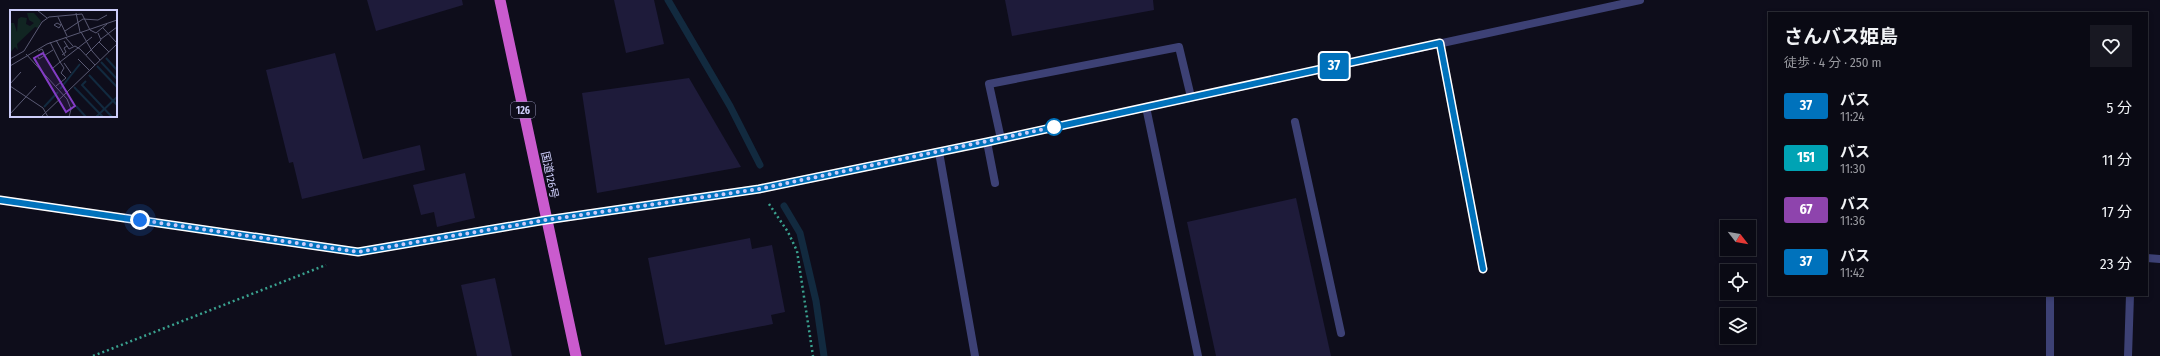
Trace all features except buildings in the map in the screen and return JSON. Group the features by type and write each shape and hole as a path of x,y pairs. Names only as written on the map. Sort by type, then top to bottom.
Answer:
{"highway":[{"name":"国道126号","path":"500,0 576,356"}],"street":[{"path":"0,200 358,252 546,220 759,189 1001,139 1640,0"},
{"path":"1440,43 1483,269"},
{"path":"1001,139 989,84 1179,47 1191,97"},
{"path":"1146,107 1198,356"},
{"path":"1295,122 1341,333"},
{"path":"987,142 995,183"},
{"path":"939,152 975,356"},
{"path":"2148,258 2160,259"},
{"path":"2050,296 2050,356"},
{"path":"2128,356 2130,296"}],"path":[{"path":"759,189 788,232 798,251 813,356"},
{"path":"93,356 329,264"}],"waterway":[{"path":"668,0 730,106 760,165"},
{"path":"784,206 800,233 816,301 824,356"}],"bus line":[{"name":"37","path":"0,200 358,252 546,220 759,189 987,142 1440,43 1483,269"}],"route":[{"path":"140,220 358,252 546,220 759,189 1059,126 1054,127"}]}
